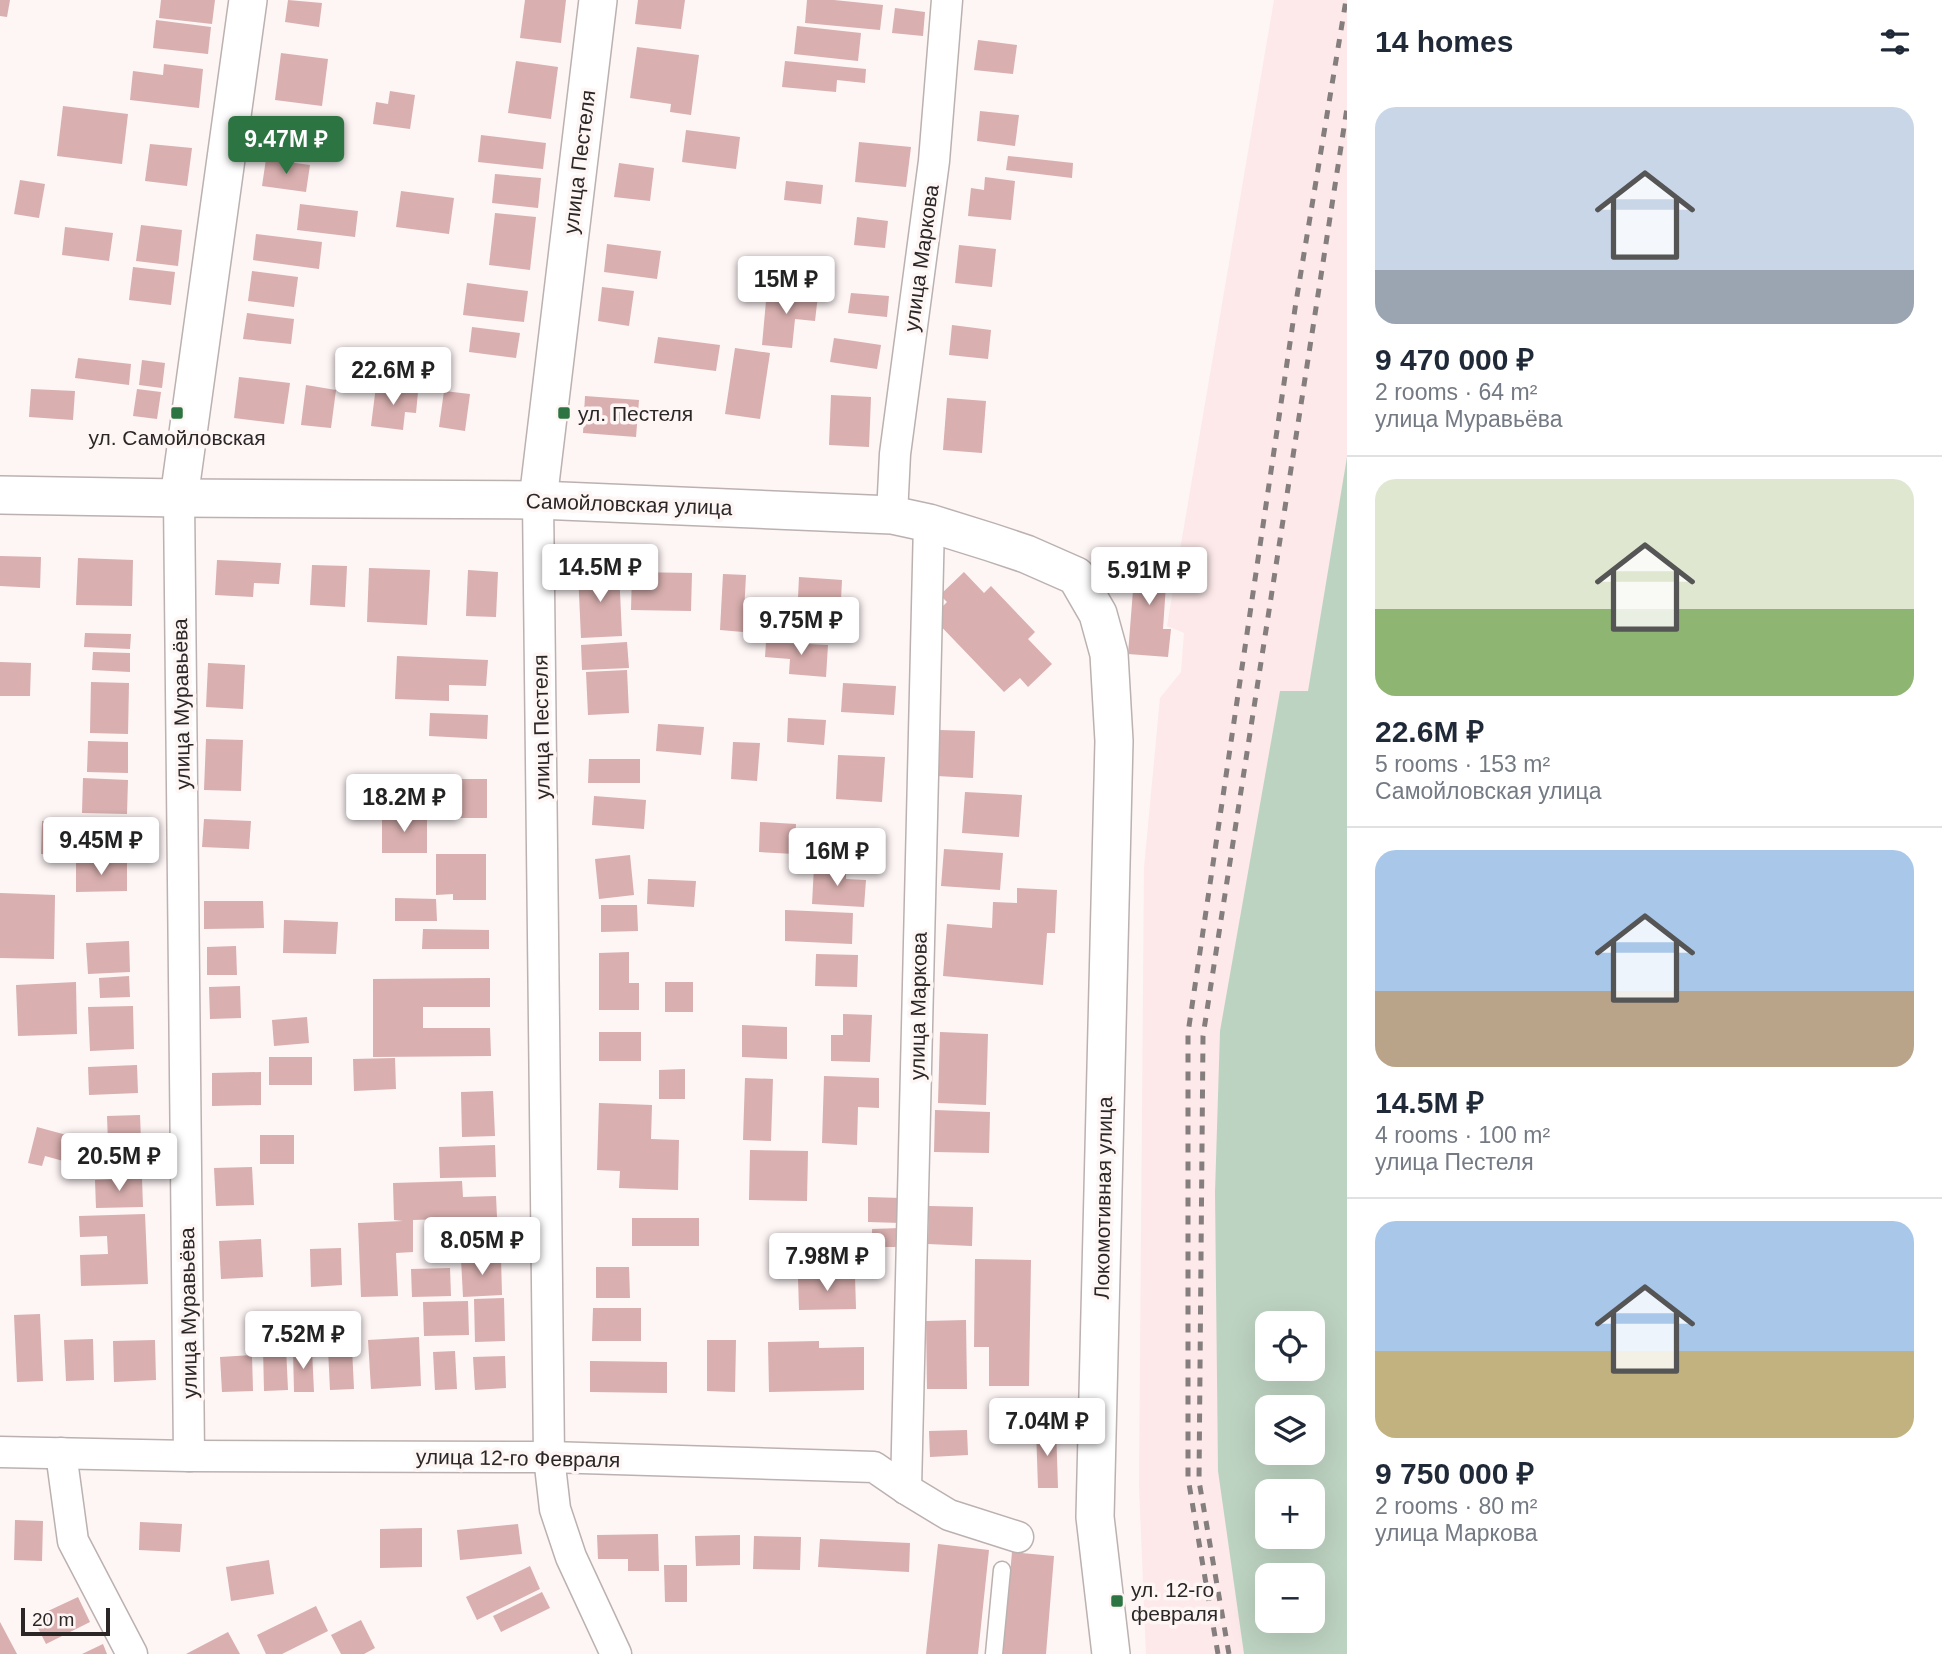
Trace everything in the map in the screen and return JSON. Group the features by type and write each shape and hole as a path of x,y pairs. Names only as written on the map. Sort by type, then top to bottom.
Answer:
{"street":[{"name":"улица Муравьёва","path":"190,1456 178,498 248,0"},
{"name":"улица Пестеля","path":"598,0 538,500 549,1457 555,1508 570,1557 616,1654"},
{"name":"улица Маркова","path":"892,516 895,454 934,161 947,0"},
{"name":"Самойловская улица","path":"0,495 538,500 892,516 929,523 1026,554 1076,576 1098,614 1109,654 1114,741"},
{"name":"улица Маркова","path":"906,1489 929,523"},
{"name":"Локомотивная улица","path":"1111,1654 1096,1517 1114,741"},
{"name":"улица 12-го Февраля","path":"0,1451 190,1456 549,1457 874,1467 949,1515 1018,1537"},
{"path":"61,1453 73,1541 132,1654"}],"lane":[{"path":"995,1654 1002,1570"}],"shaded area":[{"path":"1274,0 1347,0 1347,564 1268,1311 1255,1311 1255,1381 1267,1381 1267,1395 1255,1395 1255,1465 1267,1465 1267,1479 1255,1479 1255,1549 1267,1549 1267,1563 1255,1563 1255,1633 1284,1633 1311,1654 1146,1654 1139,1485 1144,868 1160,698 1181,672 1184,633 1167,626"}],"green space":[{"path":"1347,457 1347,1654 1244,1654 1218,1471 1215,1192 1220,1031 1280,691 1308,691"}],"building":[{"path":"0,0 10,0 7,17 0,16"},
{"path":"161,0 215,0 212,24 159,18"},
{"path":"288,0 322,3 319,27 285,22"},
{"path":"525,0 566,0 561,43 520,38"},
{"path":"638,0 685,0 681,29 635,24"},
{"path":"807,0 883,5 880,30 805,23"},
{"path":"895,8 925,12 923,36 892,33"},
{"path":"156,20 211,27 208,54 153,48"},
{"path":"797,26 861,33 858,61 794,54"},
{"path":"978,40 1017,45 1013,74 974,70"},
{"path":"637,47 699,55 691,115 670,112 671,104 630,98"},
{"path":"281,53 328,59 322,106 275,100"},
{"path":"516,61 558,67 551,119 508,113"},
{"path":"785,61 866,69 865,83 837,80 836,92 782,87"},
{"path":"164,64 203,69 199,108 130,100 133,71 163,75"},
{"path":"390,91 415,95 410,129 373,124 376,102 388,104"},
{"path":"63,106 128,114 122,164 57,156"},
{"path":"980,111 1019,115 1015,146 977,141"},
{"path":"272,121 315,127 312,153 268,148"},
{"path":"686,130 740,137 736,169 682,162"},
{"path":"481,135 546,143 543,169 478,162"},
{"path":"859,142 911,147 906,187 855,182"},
{"path":"150,144 192,148 187,186 145,181"},
{"path":"1008,156 1073,163 1072,178 1006,170"},
{"path":"266,159 310,165 306,192 262,186"},
{"path":"619,163 654,168 650,201 614,197"},
{"path":"495,174 541,178 538,208 492,203"},
{"path":"985,177 1015,181 1011,220 968,216 971,188 984,190"},
{"path":"20,180 45,184 39,218 14,214"},
{"path":"786,181 823,185 821,204 784,200"},
{"path":"401,191 454,198 449,234 396,227"},
{"path":"300,204 358,211 355,237 297,230"},
{"path":"495,213 536,217 530,270 489,265"},
{"path":"857,217 888,221 885,248 854,245"},
{"path":"141,225 182,230 178,266 136,261"},
{"path":"65,227 113,233 109,261 62,255"},
{"path":"256,234 322,242 319,269 253,260"},
{"path":"607,244 661,251 657,279 604,272"},
{"path":"959,245 996,249 992,287 955,283"},
{"path":"133,267 175,272 171,305 129,300"},
{"path":"252,271 298,277 294,307 248,301"},
{"path":"467,283 528,291 524,322 463,315"},
{"path":"602,287 634,291 629,326 598,321"},
{"path":"767,290 818,295 815,321 795,319 792,348 762,345"},
{"path":"851,293 889,296 887,317 848,313"},
{"path":"247,313 294,319 291,344 243,339"},
{"path":"952,325 991,330 988,359 949,355"},
{"path":"472,327 520,333 516,358 469,352"},
{"path":"658,337 720,345 716,371 654,363"},
{"path":"834,338 881,345 877,369 830,362"},
{"path":"735,348 770,353 760,419 725,414"},
{"path":"78,358 131,364 129,385 75,378"},
{"path":"142,360 165,363 162,388 139,385"},
{"path":"239,377 290,383 284,424 234,418"},
{"path":"306,385 336,390 331,428 301,425"},
{"path":"376,386 418,392 416,413 405,412 403,430 371,426"},
{"path":"31,389 75,391 73,420 29,417"},
{"path":"137,389 161,392 157,419 133,416"},
{"path":"444,391 470,394 465,431 439,427"},
{"path":"831,395 871,397 869,447 829,445"},
{"path":"585,396 639,400 636,437 583,433"},
{"path":"947,398 986,401 982,453 943,450"},
{"path":"1136,552 1168,555 1163,629 1171,629 1168,657 1128,654"},
{"path":"0,556 41,557 40,588 0,586"},
{"path":"78,558 133,560 132,606 76,605"},
{"path":"217,560 281,563 279,584 254,583 253,597 215,595"},
{"path":"312,565 347,566 345,607 310,605"},
{"path":"369,568 430,570 427,625 367,622"},
{"path":"468,570 498,572 496,617 466,616"},
{"path":"619,570 622,636 581,638 578,572"},
{"path":"632,572 692,573 691,611 631,610"},
{"path":"964,572 984,593 991,586 1035,632 1028,639 1052,664 1028,687 1020,678 1004,692 932,617 947,602 940,595"},
{"path":"723,574 746,575 743,632 720,630"},
{"path":"799,577 842,580 840,620 797,618"},
{"path":"85,633 131,634 130,649 84,647"},
{"path":"627,642 629,668 582,670 581,645"},
{"path":"766,642 828,645 826,677 789,674 790,659 765,657"},
{"path":"93,652 130,653 130,672 92,670"},
{"path":"397,656 488,660 486,686 449,685 449,701 395,699"},
{"path":"0,662 31,663 30,696 0,696"},
{"path":"208,663 245,665 243,709 206,707"},
{"path":"627,670 629,713 588,715 586,672"},
{"path":"91,682 129,683 128,734 90,733"},
{"path":"843,683 896,686 894,715 841,712"},
{"path":"430,713 488,715 487,739 429,736"},
{"path":"788,718 826,720 824,745 787,742"},
{"path":"658,724 704,727 701,755 656,751"},
{"path":"939,730 975,731 973,778 937,776"},
{"path":"206,739 243,740 241,791 204,790"},
{"path":"88,741 128,742 128,773 87,772"},
{"path":"733,742 760,743 757,781 731,779"},
{"path":"838,755 885,757 882,802 836,799"},
{"path":"589,759 640,759 640,783 588,783"},
{"path":"83,778 128,780 127,814 82,813"},
{"path":"457,779 487,779 487,818 456,818"},
{"path":"965,792 1022,795 1019,837 962,833"},
{"path":"594,796 646,800 644,829 592,825"},
{"path":"382,816 427,816 427,853 382,853"},
{"path":"204,819 251,821 249,849 202,847"},
{"path":"42,821 90,822 89,855 41,854"},
{"path":"760,822 796,824 794,854 759,852"},
{"path":"944,849 1003,853 1000,890 941,886"},
{"path":"436,854 486,854 486,900 453,900 453,894 436,895"},
{"path":"630,855 634,895 599,899 595,859"},
{"path":"76,863 127,863 127,891 76,892"},
{"path":"814,866 846,867 846,879 866,880 864,907 812,904"},
{"path":"648,879 696,881 694,907 647,904"},
{"path":"1017,888 1057,890 1055,933 1047,933 1043,985 943,976 947,924 992,928 993,902 1017,903"},
{"path":"0,893 55,895 54,959 0,958"},
{"path":"395,898 436,899 437,921 395,921"},
{"path":"204,901 263,901 264,928 204,929"},
{"path":"601,905 637,905 638,931 601,932"},
{"path":"785,910 853,913 852,944 785,941"},
{"path":"284,920 338,922 336,954 283,953"},
{"path":"423,929 489,930 489,949 422,949"},
{"path":"129,941 130,972 88,974 86,943"},
{"path":"236,946 237,975 207,975 207,947"},
{"path":"629,952 629,983 639,983 639,1010 599,1010 599,953"},
{"path":"816,954 858,955 857,987 815,986"},
{"path":"129,976 130,997 100,998 99,978"},
{"path":"490,978 490,1007 423,1007 423,1028 490,1028 491,1056 373,1057 373,979"},
{"path":"76,982 77,1034 18,1036 16,985"},
{"path":"665,982 693,982 693,1012 665,1012"},
{"path":"240,986 241,1018 210,1019 209,987"},
{"path":"133,1006 134,1049 90,1051 88,1007"},
{"path":"843,1014 872,1015 870,1062 831,1061 831,1035 843,1035"},
{"path":"307,1017 309,1043 274,1046 272,1020"},
{"path":"742,1025 787,1027 787,1059 742,1057"},
{"path":"599,1032 641,1032 641,1061 599,1061"},
{"path":"940,1032 988,1034 986,1105 938,1103"},
{"path":"269,1057 312,1057 312,1085 269,1085"},
{"path":"395,1058 396,1089 354,1091 353,1059"},
{"path":"137,1065 138,1093 89,1095 88,1067"},
{"path":"685,1069 685,1099 659,1099 659,1070"},
{"path":"261,1072 261,1105 212,1106 212,1073"},
{"path":"824,1076 879,1078 879,1108 858,1107 857,1145 822,1143"},
{"path":"745,1078 773,1079 771,1141 743,1140"},
{"path":"493,1091 495,1136 462,1137 461,1092"},
{"path":"599,1103 652,1105 651,1139 679,1140 678,1190 619,1188 620,1171 597,1170"},
{"path":"935,1110 990,1112 989,1153 934,1152"},
{"path":"140,1115 141,1141 108,1143 107,1116"},
{"path":"37,1127 74,1137 67,1162 45,1156 42,1166 28,1163"},
{"path":"260,1135 294,1135 294,1164 260,1164"},
{"path":"495,1145 496,1177 440,1178 439,1147"},
{"path":"750,1150 808,1151 807,1201 749,1200"},
{"path":"252,1167 254,1205 216,1206 214,1168"},
{"path":"142,1178 143,1207 96,1208 95,1180"},
{"path":"462,1181 463,1197 496,1196 497,1217 413,1220 413,1252 396,1253 398,1296 361,1297 358,1223 403,1221 394,1220 393,1183"},
{"path":"868,1197 902,1198 901,1223 868,1222"},
{"path":"929,1206 973,1207 972,1246 928,1244"},
{"path":"145,1214 148,1284 81,1286 80,1255 108,1254 107,1236 80,1237 79,1216"},
{"path":"632,1218 699,1218 699,1246 632,1246"},
{"path":"900,1228 900,1247 872,1247 872,1229"},
{"path":"261,1239 263,1277 221,1279 219,1241"},
{"path":"341,1248 342,1285 311,1287 310,1249"},
{"path":"501,1257 502,1295 463,1297 461,1259"},
{"path":"975,1259 1031,1260 1029,1386 989,1386 989,1347 974,1347"},
{"path":"596,1267 629,1267 630,1298 596,1298"},
{"path":"450,1268 451,1296 412,1297 411,1269"},
{"path":"855,1277 856,1309 799,1310 798,1278"},
{"path":"504,1298 505,1341 475,1342 474,1299"},
{"path":"468,1301 469,1335 424,1336 423,1302"},
{"path":"593,1308 641,1308 641,1341 592,1341"},
{"path":"40,1314 43,1381 17,1382 14,1315"},
{"path":"966,1320 967,1389 927,1389 926,1321"},
{"path":"419,1337 421,1386 371,1389 368,1340"},
{"path":"93,1339 94,1380 66,1381 64,1340"},
{"path":"155,1340 156,1380 114,1382 113,1341"},
{"path":"707,1340 736,1340 735,1392 707,1391"},
{"path":"819,1341 819,1348 864,1347 864,1390 769,1392 768,1342"},
{"path":"286,1347 288,1390 264,1391 263,1348"},
{"path":"352,1348 354,1389 330,1390 328,1349"},
{"path":"293,1350 312,1350 314,1392 294,1392"},
{"path":"455,1351 457,1389 435,1390 433,1352"},
{"path":"252,1355 253,1391 222,1392 220,1357"},
{"path":"505,1356 506,1388 475,1390 473,1357"},
{"path":"590,1361 667,1362 667,1393 590,1392"},
{"path":"1056,1427 1058,1488 1038,1488 1036,1428"},
{"path":"967,1430 968,1455 930,1457 929,1431"},
{"path":"15,1520 43,1521 42,1561 14,1560"},
{"path":"140,1522 182,1524 180,1552 139,1550"},
{"path":"518,1524 522,1554 460,1560 457,1530"},
{"path":"422,1528 422,1567 380,1568 380,1529"},
{"path":"658,1534 659,1571 628,1571 628,1559 598,1559 597,1535"},
{"path":"740,1535 740,1565 696,1566 695,1536"},
{"path":"754,1536 801,1537 800,1570 753,1569"},
{"path":"820,1539 910,1543 909,1572 818,1567"},
{"path":"938,1544 989,1550 978,1654 926,1654"},
{"path":"1012,1552 1054,1556 1046,1654 1003,1654"},
{"path":"269,1560 274,1594 231,1601 226,1567"},
{"path":"664,1565 687,1565 687,1602 665,1602"},
{"path":"530,1566 540,1589 477,1620 466,1597"},
{"path":"542,1592 550,1608 501,1632 493,1616"},
{"path":"78,1597 90,1622 46,1644 33,1618"},
{"path":"316,1606 328,1631 282,1654 266,1654 257,1635"},
{"path":"361,1620 375,1648 364,1654 341,1654 331,1635"},
{"path":"0,1622 17,1654 0,1654"},
{"path":"228,1632 240,1654 186,1654"},
{"path":"103,1644 107,1654 82,1654"}],"railway":[{"path":"1218,1654 1188,1478 1188,1033 1296,302 1346,0"},
{"path":"1229,1654 1199,1481 1203,1036 1347,108"}],"place":[{"name":"ул. Самойловская","path":"177,413"},
{"name":"ул. Пестеля","path":"564,413"},
{"name":"ул. 12-го февраля","path":"1117,1601"}]}
